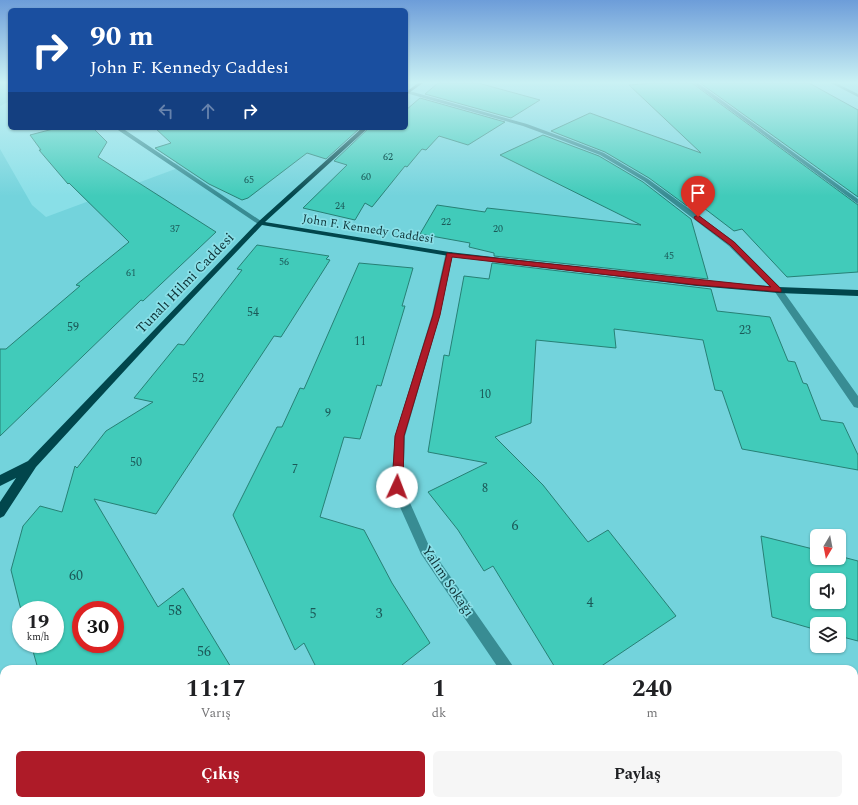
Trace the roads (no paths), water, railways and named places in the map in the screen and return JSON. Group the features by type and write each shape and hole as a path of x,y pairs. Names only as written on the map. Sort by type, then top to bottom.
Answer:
{"main road":[{"name":"Tunalı Hilmi Caddesi","path":"32,464 152,335 260,223 363,130"},
{"name":"John F. Kennedy Caddesi","path":"260,223 449,254 697,283 778,290 858,293"},
{"path":"0,481 32,464"},
{"path":"0,512 32,464"}],"street":[{"path":"510,121 526,125 602,154 646,180 726,239 778,290 858,404"},
{"path":"746,121 858,202"},
{"name":"John F. Kennedy Caddesi","path":"121,130 260,223"},
{"name":"Yalım Sokağı","path":"449,254 436,315 400,436 397,487 425,550 505,665"}]}
